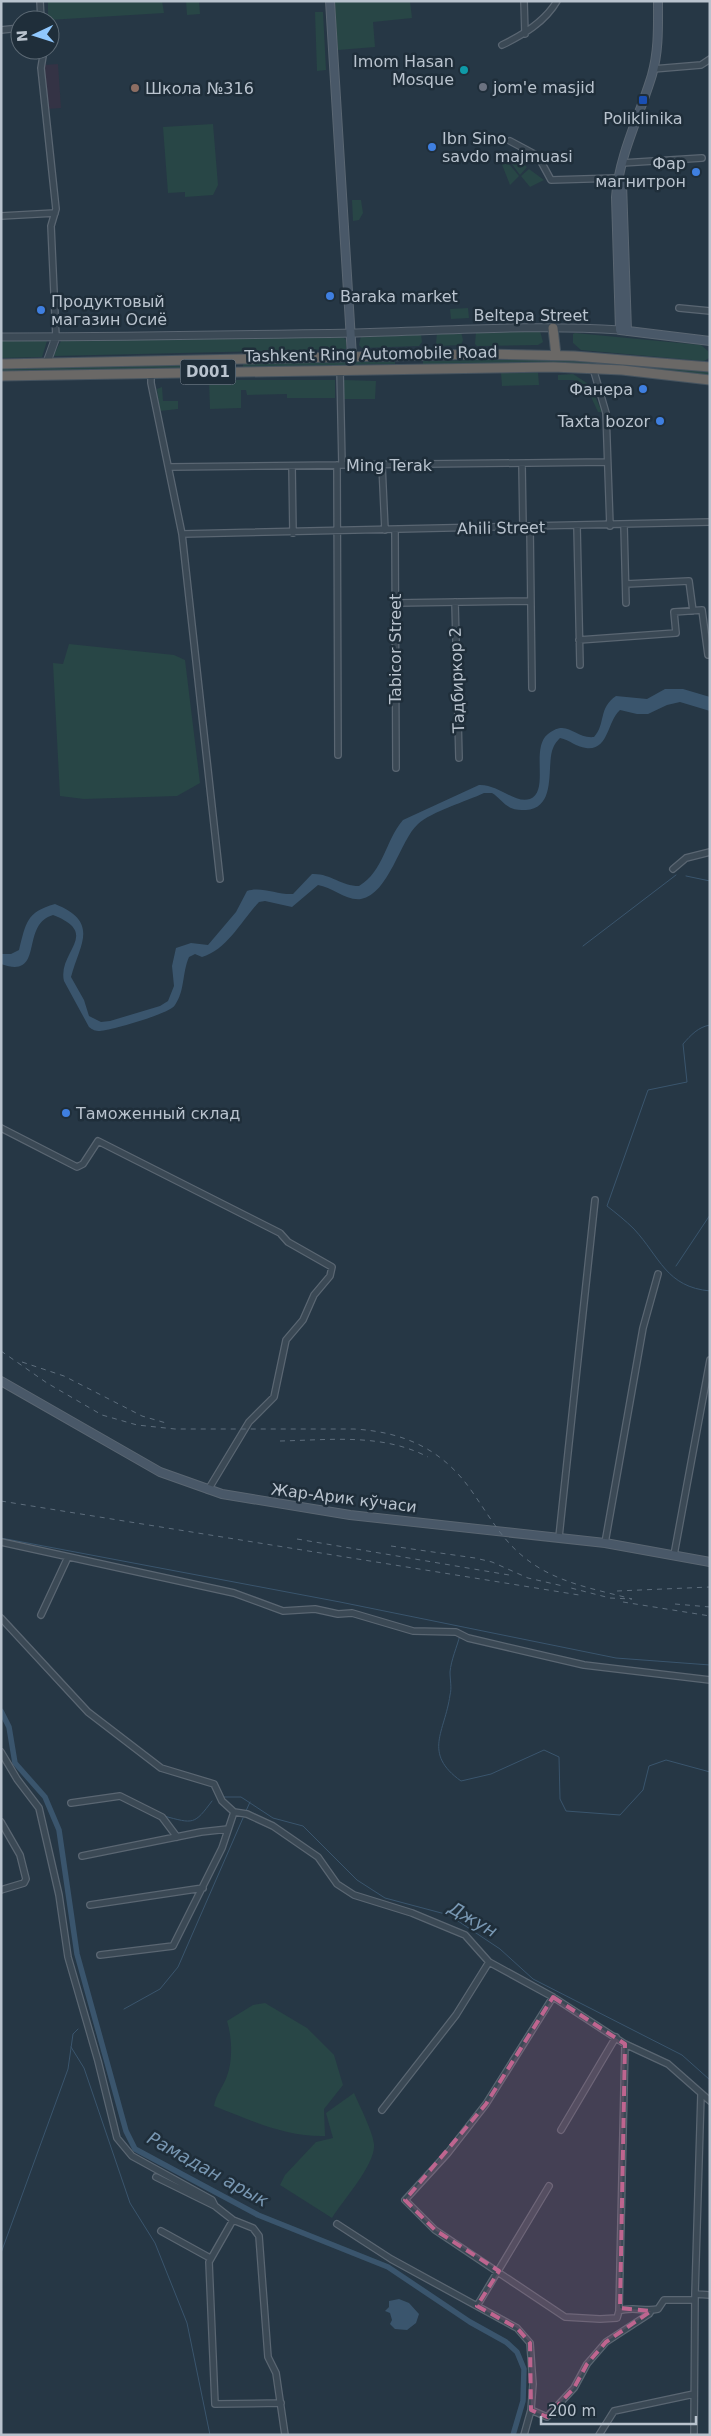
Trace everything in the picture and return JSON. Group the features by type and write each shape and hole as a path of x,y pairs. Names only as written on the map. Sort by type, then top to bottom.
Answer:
{"highway":[{"path":"553,328 556,355"},
{"path":"415,354 415,368"},
{"name":"Tashkent Ring Automobile Road","path":"1,364 415,354 556,355 708,366"},
{"path":"236,358 237,372"},
{"name":"Tashkent Ring Automobile Road","path":"1,376 415,368 593,368 710,380"}],"main road":[{"path":"330,1 352,356"},
{"path":"656,69 658,1"},
{"path":"623,331 616,197 617,178 624,163 656,69 663,32 663,1"},
{"path":"623,331 621,200 624,163"},
{"name":"Beltepa Street","path":"623,331 710,341"},
{"name":"Жар-Арик кўчаси","path":"1,1381 160,1472 208,1490 274,1504 605,1543 710,1562"}],"street":[{"path":"524,1 525,34"},
{"path":"502,45 525,34 552,10 557,1"},
{"path":"656,69 700,65 710,58"},
{"path":"42,60 41,68 56,200 55,213 50,226 56,337 47,362"},
{"path":"510,141 538,156 551,180 617,178"},
{"path":"624,163 702,158"},
{"path":"1,216 55,213"},
{"path":"680,308 710,312"},
{"name":"Beltepa Street","path":"1,337 351,333 553,328 623,331"},
{"path":"593,368 606,413 610,526"},
{"path":"338,755 337,531 340,465 340,370"},
{"path":"152,373 152,383 182,534 220,878"},
{"name":"Ming Terak","path":"170,467 522,465 607,462"},
{"path":"382,465 385,530"},
{"path":"522,465 523,527"},
{"path":"292,466 292,533"},
{"name":"Ahili Street","path":"182,534 610,526 710,522"},
{"path":"624,525 626,603"},
{"path":"577,526 580,665"},
{"path":"530,527 532,688"},
{"name":"Tabicor Street","path":"395,530 396,768"},
{"path":"626,584 689,581 693,610"},
{"name":"Тадбиркор 2","path":"455,602 459,758"},
{"path":"395,603 532,602"},
{"path":"580,640 676,633 674,612 702,610 708,654"},
{"path":"673,869 686,858 710,852"},
{"path":"1,1128 77,1166 83,1164 98,1141 280,1233 288,1242 332,1267 330,1276 314,1295 303,1320 286,1340 274,1397 249,1422 208,1490"},
{"path":"559,1537 595,1200"},
{"path":"605,1543 642,1328 658,1274"},
{"path":"674,1555 710,1360"},
{"path":"1,1542 234,1593 283,1611 315,1609 338,1614 352,1613 413,1631 460,1634 584,1665 710,1680"},
{"path":"41,1615 68,1557"},
{"path":"1,1618 88,1712 161,1768 214,1784 222,1800 234,1812 247,1814 273,1826 296,1841 318,1857 337,1884 354,1895 405,1910 465,1935 489,1962 553,1997 625,2044 668,2064 710,2101"},
{"path":"1,1752 17,1779 39,1808 59,1895 68,1957 98,2061 117,2138 132,2156 212,2200 215,2206"},
{"path":"71,1803 120,1796 162,1817 177,1837"},
{"path":"100,1955 173,1946 222,1848 234,1812"},
{"path":"1,1822 20,1855 26,1879 24,1883 1,1890"},
{"path":"82,1856 228,1829"},
{"path":"90,1906 203,1888"},
{"path":"382,2110 456,2015 489,1962"},
{"path":"553,1997 486,2104 447,2154 405,2200 435,2230 499,2271 565,2318 616,2318 620,2311 625,2044"},
{"path":"561,2130 616,2037"},
{"path":"694,2435 694,2297 701,2094"},
{"path":"156,2177 215,2206 233,2220 253,2228 259,2236 268,2356 276,2373 282,2403 285,2435"},
{"path":"478,2306 549,2186"},
{"path":"233,2220 208,2262 215,2404 282,2403"},
{"path":"337,2224 391,2259 517,2328 530,2343 531,2410 524,2435"},
{"path":"160,2231 210,2258"},
{"path":"620,2311 626,2308 658,2310 664,2300 710,2295"},
{"path":"531,2410 547,2417 574,2388 586,2364 606,2342 649,2314 650,2311"},
{"path":"600,2435 614,2411 694,2394"}],"highlighted area":[{"path":"553,1997 625,2044 620,2308 651,2311 606,2342 587,2364 574,2388 547,2417 531,2410 530,2343 517,2328 477,2306 499,2271 435,2230 405,2200 486,2104"}],"shaded area":[{"path":"58,64 61,108 47,109 44,65"},
{"path":"665,689 683,689 710,697 710,711 680,702 667,705 648,714 637,714 620,710 603,740 594,748 582,747 560,738 552,751 546,795 542,803 536,808 516,810 508,807 492,793 484,793 431,815 418,824 412,832 387,877 371,895 355,899 318,885 292,907 265,901 259,902 219,948 202,957 195,954 189,957 178,1000 171,1009 163,1013 106,1030 97,1031 89,1027 64,981 66,961 76,937 74,929 67,922 53,915 43,921 37,929 28,958 23,964 15,967 1,964 1,954 11,954 19,950 26,926 33,915 45,907 55,904 78,918 82,926 82,944 71,977 84,1000 89,1016 101,1022 110,1021 160,1006 168,1001 174,986 172,966 176,948 191,943 208,945 236,912 247,891 258,889 293,894 312,874 324,875 347,884 359,886 374,872 403,820 479,785 493,787 518,799 530,799 536,794 539,787 540,749 543,740 548,734 561,728 566,728 587,737 594,737 600,727 604,711 610,701 616,696 647,699"},
{"path":"399,2299 409,2303 419,2314 416,2323 407,2330 395,2329 390,2324 392,2320 390,2313 385,2311 389,2307 389,2301"}],"green space":[{"path":"48,1 162,1 164,13 60,19 60,10 48,10"},
{"path":"186,1 199,1 200,14 187,15"},
{"path":"334,1 410,1 412,18 373,22 375,47 338,50"},
{"path":"315,12 323,12 326,70 317,71"},
{"path":"213,124 218,185 213,195 185,197 185,192 168,193 163,127"},
{"path":"509,153 527,167 520,175 506,156"},
{"path":"504,158 519,176 510,185 501,162"},
{"path":"529,169 544,180 530,187 521,176"},
{"path":"352,200 361,200 363,213 359,220 353,221"},
{"path":"468,308 469,318 451,319 450,309"},
{"path":"540,331 543,342 538,345 477,346 475,344 476,332"},
{"path":"461,332 463,340 461,345 439,346 436,343 437,333"},
{"path":"421,334 422,342 419,346 362,348 359,345 361,336"},
{"path":"573,334 701,345 708,351 709,358 704,361 581,350 573,343"},
{"path":"342,336 346,340 346,349 53,356 61,341"},
{"path":"1,341 47,341 42,357 1,358"},
{"path":"551,359 615,362 710,372 710,375 593,364 423,364 423,361"},
{"path":"395,361 395,364 243,367 243,364"},
{"path":"228,364 228,368 1,372 1,368"},
{"path":"538,372 539,385 502,386 501,373"},
{"path":"573,374 590,385 602,412 598,412 585,384 576,384 574,380 558,380 558,375"},
{"path":"209,380 335,380 335,398 287,398 287,394 247,395 246,390 241,390 241,408 210,409"},
{"path":"344,380 376,381 375,399 344,399"},
{"path":"162,387 163,401 178,401 178,409 160,411 157,389"},
{"path":"69,644 174,655 185,660 200,783 177,796 84,799 60,796 53,663 63,664"},
{"path":"265,2003 307,2028 334,2055 343,2085 324,2109 325,2136 311,2136 282,2131 214,2106 227,2076 230,2063 231,2041 227,2021 253,2005"},
{"path":"354,2093 371,2132 374,2144 373,2152 358,2182 332,2218 280,2185 285,2175 316,2142 333,2138 326,2113"}],"waterway":[{"path":"583,946 676,875"},
{"path":"686,876 710,881"},
{"path":"710,1025 698,1030 683,1044 687,1082 648,1090 607,1206 634,1229 673,1277 683,1284 710,1291"},
{"path":"676,1266 710,1215"},
{"path":"1,1538 340,1602 616,1658 710,1665"},
{"path":"460,1635 450,1672 451,1692 441,1731 439,1751 442,1761 449,1771 461,1781 491,1774 544,1750 559,1757 560,1799 566,1811 620,1815 643,1790 649,1766 666,1760 710,1772"},
{"name":"Рамадан арык","path":"1,1711 9,1727 15,1763 45,1797 59,1830 77,1954 126,2131 135,2149 258,2215 388,2267 470,2322 506,2342 517,2352 524,2369 523,2401 513,2435"},
{"name":"Джун","path":"222,1797 241,1797 273,1818 303,1826 357,1880 385,1898 449,1915 500,1949 533,1979 682,2055 710,2080"},
{"name":"Джун","path":"164,1816 188,1821 192,1820 201,1815 212,1801"},
{"path":"246,1811 250,1802"},
{"path":"124,2009 160,1989 178,1967 243,1818"},
{"path":"1,2253 68,2069 73,2034 78,2029"},
{"path":"71,2047 84,2068 130,2203 155,2243 187,2323 210,2435"}],"railway":[{"path":"1,1351 47,1383 102,1415 137,1425 175,1429 354,1429 390,1434 406,1439 422,1446 449,1465 462,1478 510,1544 537,1567 576,1584 632,1599 610,1598 571,1588"},
{"path":"22,1362 64,1376 142,1416 166,1423"},
{"path":"280,1441 337,1439 374,1441 410,1449 428,1457"},
{"path":"1,1501 579,1595"},
{"path":"297,1539 509,1575"},
{"path":"391,1546 475,1558 492,1562 528,1578 563,1586"},
{"path":"617,1591 710,1587"},
{"path":"623,1602 710,1616"},
{"path":"675,1604 710,1607"}],"place":[{"name":"Imom Hasan Mosque","path":"464,70"},
{"name":"jom'e masjid","path":"483,87"},
{"name":"Школа №316","path":"135,88"},
{"name":"Poliklinika","path":"643,100"},
{"name":"Ibn Sino savdo majmuasi","path":"432,147"},
{"name":"Фар магнитрон","path":"696,172"},
{"name":"Baraka market","path":"330,296"},
{"name":"Продуктовый магазин Осиё","path":"41,310"},
{"name":"Фанера","path":"643,389"},
{"name":"Taxta bozor","path":"660,421"},
{"name":"Таможенный склад","path":"66,1113"}]}
